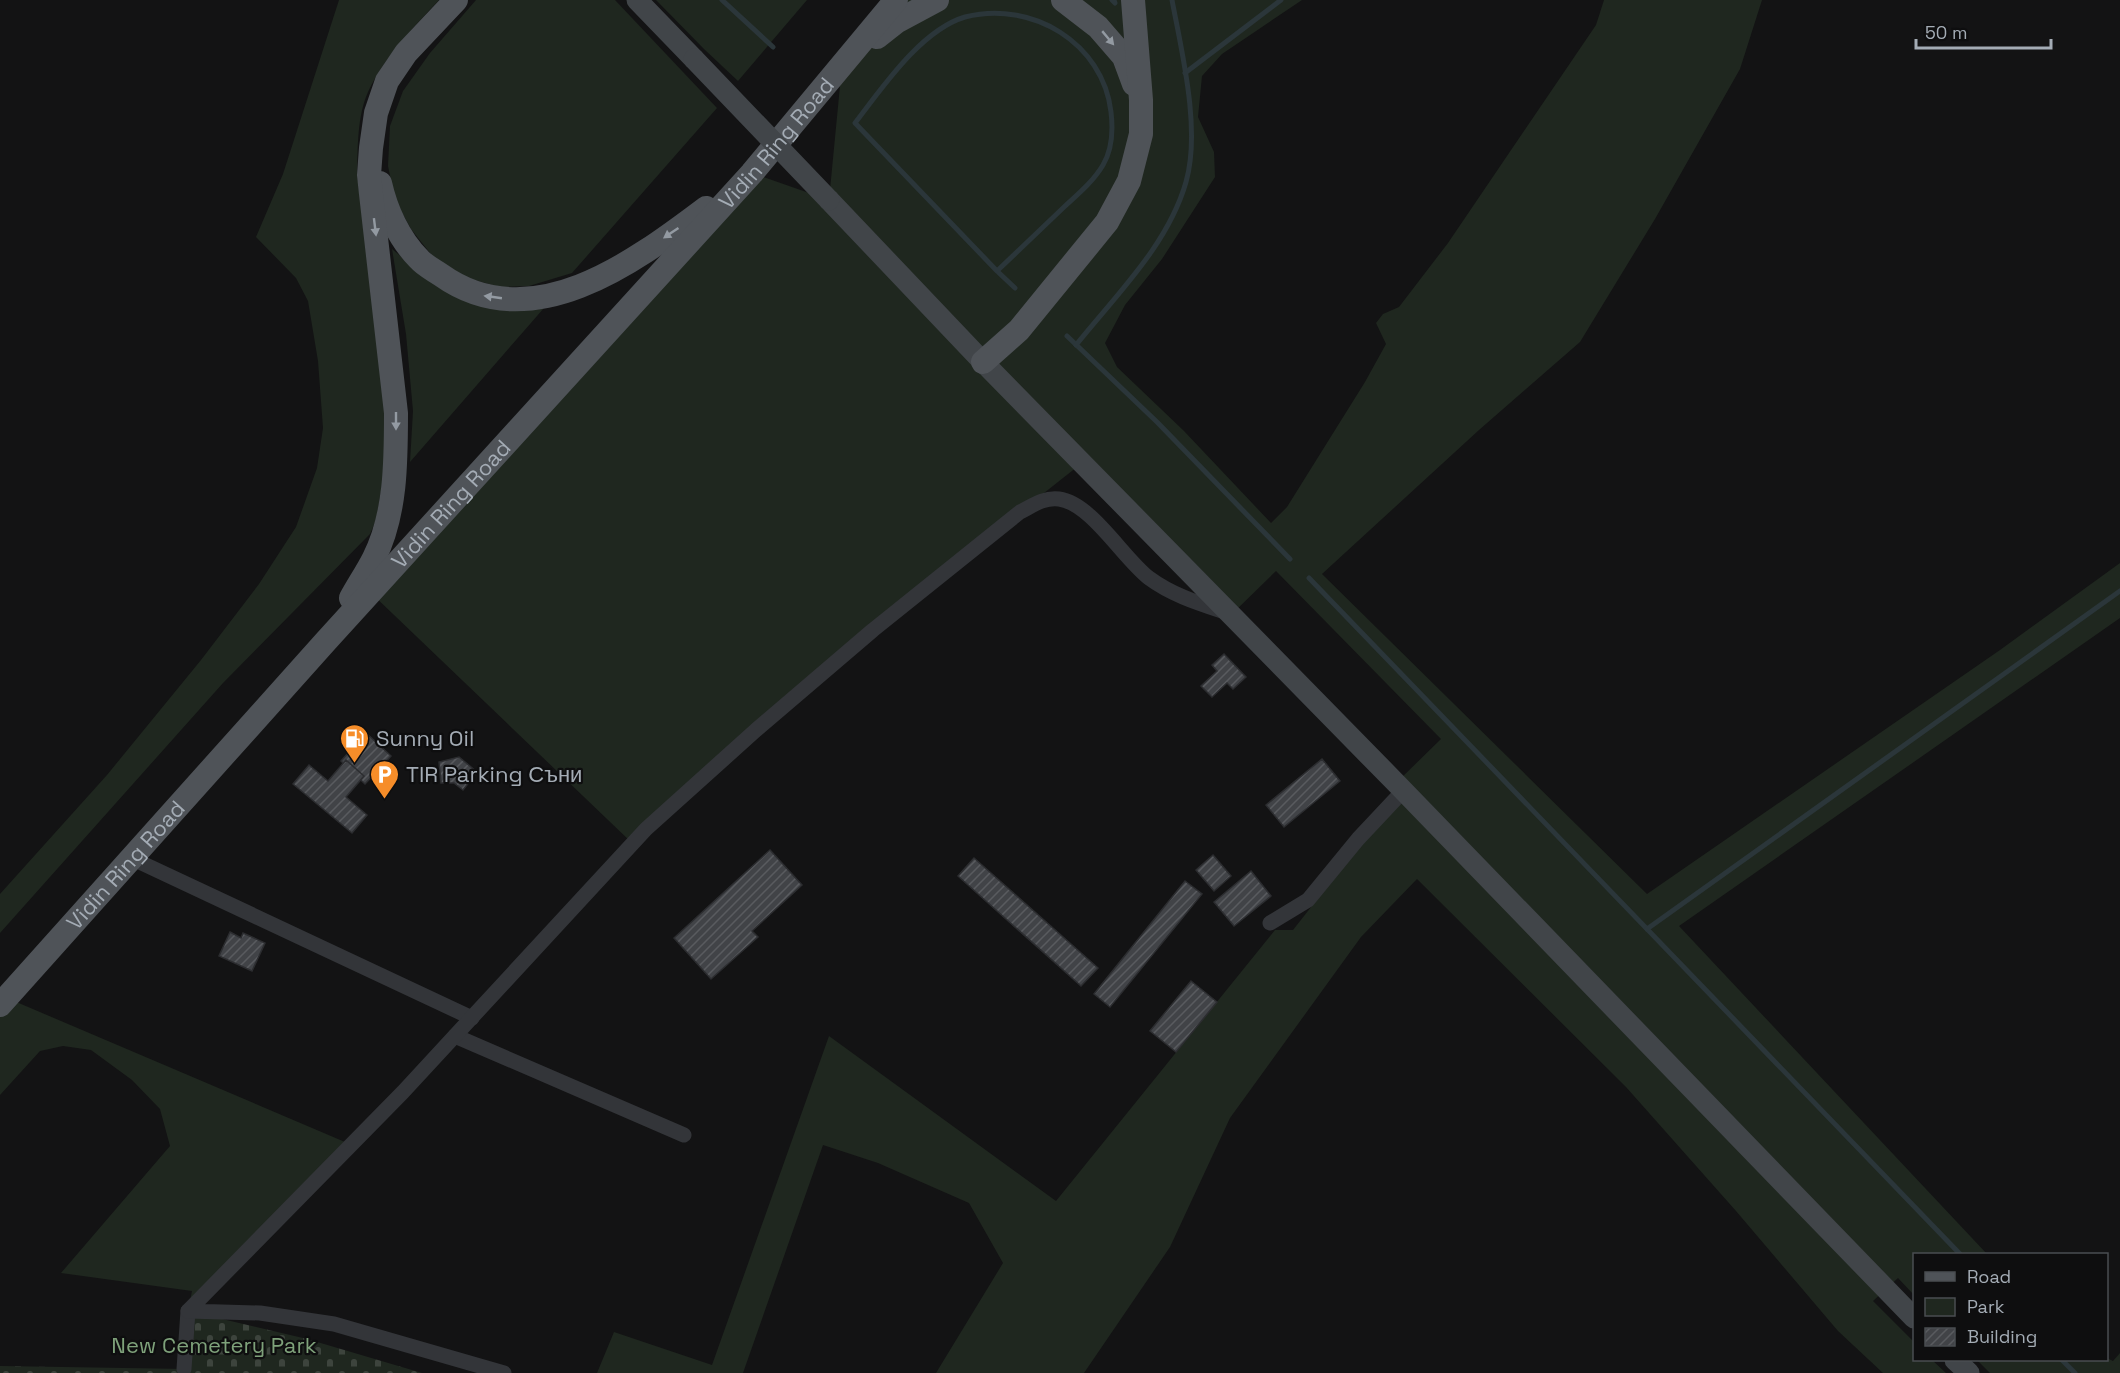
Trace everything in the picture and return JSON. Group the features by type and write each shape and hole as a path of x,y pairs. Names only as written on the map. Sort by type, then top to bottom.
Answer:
{"main road":[{"path":"326,641 375,557 388,516 396,452 396,414 369,175 376,113 387,81 406,53 456,0"},
{"path":"637,0 983,362 1404,790 1913,1317"},
{"name":"Vidin Ring Road","path":"0,1005 326,641 752,173 896,0"},
{"path":"843,65 896,22 937,0"},
{"path":"1063,0 1098,27 1124,57 1141,100"},
{"path":"983,362 1019,330 1107,222 1129,181 1141,134 1141,100 1133,0"},
{"path":"371,148 382,194 397,230 420,260 451,282 479,295 513,300 544,297 574,289 605,275 634,259 686,223 752,173"},
{"path":"1957,1361 1969,1373"}],"street":[{"path":"184,1369 188,1311 403,1092 631,844 756,730 873,630 1020,512 1039,502 1058,499 1072,503 1091,518 1147,576 1164,588 1191,601 1232,614"},
{"path":"1270,923 1308,900 1358,839 1404,790"},
{"path":"131,858 472,1018"},
{"path":"455,1036 684,1136"},
{"path":"188,1311 260,1313 334,1324 504,1373"}],"green space":[{"path":"339,0 439,0 400,43 382,67 364,102 360,122 357,174 390,441 376,520 370,534 223,683 0,933 0,894 107,775 201,660 259,584 296,527 317,468 323,428 318,361 308,301 296,278 256,237 283,174"},
{"path":"476,0 615,0 717,108 572,273 529,286 500,287 467,278 434,258 411,229 395,200 388,166 390,126 403,91 430,53"},
{"path":"656,0 807,0 738,81"},
{"path":"896,0 1302,0 1222,54 1202,76 1198,117 1214,152 1215,177 1162,259 1125,305 1105,343 1117,367 1184,431 1271,523 1287,507 1386,344 1376,323 1383,314 1399,307 1448,243 1596,25 1604,0 1762,0 1740,69 1655,219 1580,342 1479,430 1322,574 1647,894 2000,650 2120,563 2120,618 1679,926 1986,1253 1913,1253 1913,1294 1898,1278 1873,1301 1913,1341 1913,1361 1933,1361 1946,1373 1883,1373 1838,1331 1626,1087 1417,879 1361,937 1230,1118 1170,1247 1084,1373 936,1373 1003,1263 969,1203 878,1163 823,1145 743,1373 597,1373 614,1332 712,1365 829,1036 1056,1201 1275,930 1293,930 1403,790 1396,783 1441,739 1276,571 1232,614 1082,463 1020,512 631,842 370,592 752,173 829,200 842,65"},
{"path":"392,249 409,263 544,308 410,462 413,411 406,334"},
{"path":"7,998 352,1145 188,1311 192,1291 61,1273 170,1146 160,1109 132,1080 91,1050 63,1046 40,1051 0,1095 0,1005"},
{"name":"New Cemetery Park","path":"188,1311 307,1339 422,1373 0,1373 0,1366 184,1369"},
{"path":"2120,1353 2120,1373 1990,1373 1978,1361 2108,1361 2108,1358 2113,1361"}],"building":[{"path":"1224,654 1246,677 1233,689 1227,683 1212,697 1201,686 1217,671 1212,665"},
{"path":"366,733 391,756 365,784 341,761"},
{"path":"459,757 477,772 463,790 454,783 441,783 439,762"},
{"path":"1322,759 1340,781 1284,827 1266,805"},
{"path":"346,760 364,776 346,797 367,815 352,833 293,784 309,765 328,781"},
{"path":"770,850 802,885 752,931 758,937 711,979 674,938"},
{"path":"1213,855 1231,876 1214,891 1196,870"},
{"path":"974,858 1098,968 1081,986 958,876"},
{"path":"1251,871 1271,896 1234,926 1214,902"},
{"path":"1185,881 1202,894 1110,1007 1094,994"},
{"path":"230,932 241,938 243,933 265,943 252,971 219,956"},
{"path":"1191,981 1217,1002 1176,1052 1150,1031"}],"waterway":[{"path":"722,0 773,47"},
{"path":"1112,0 1115,3 1114,0"},
{"path":"1076,345 1154,248 1178,205 1186,182 1192,139 1191,116 1185,67 1172,0"},
{"path":"1185,73 1281,0"},
{"path":"997,271 1094,177 1108,153 1112,125 1105,87 1094,66 1079,47 1060,32 1039,21 1015,15 990,13 965,17 933,34 904,62 855,123 997,271 1015,288"},
{"path":"1067,336 1157,422 1290,559"},
{"path":"1309,578 1959,1253"},
{"path":"1647,929 2120,591"},
{"path":"2063,1361 2075,1373"}],"place":[{"name":"Sunny Oil","path":"355,764"},
{"name":"TIR Parking Съни","path":"385,800"}]}
